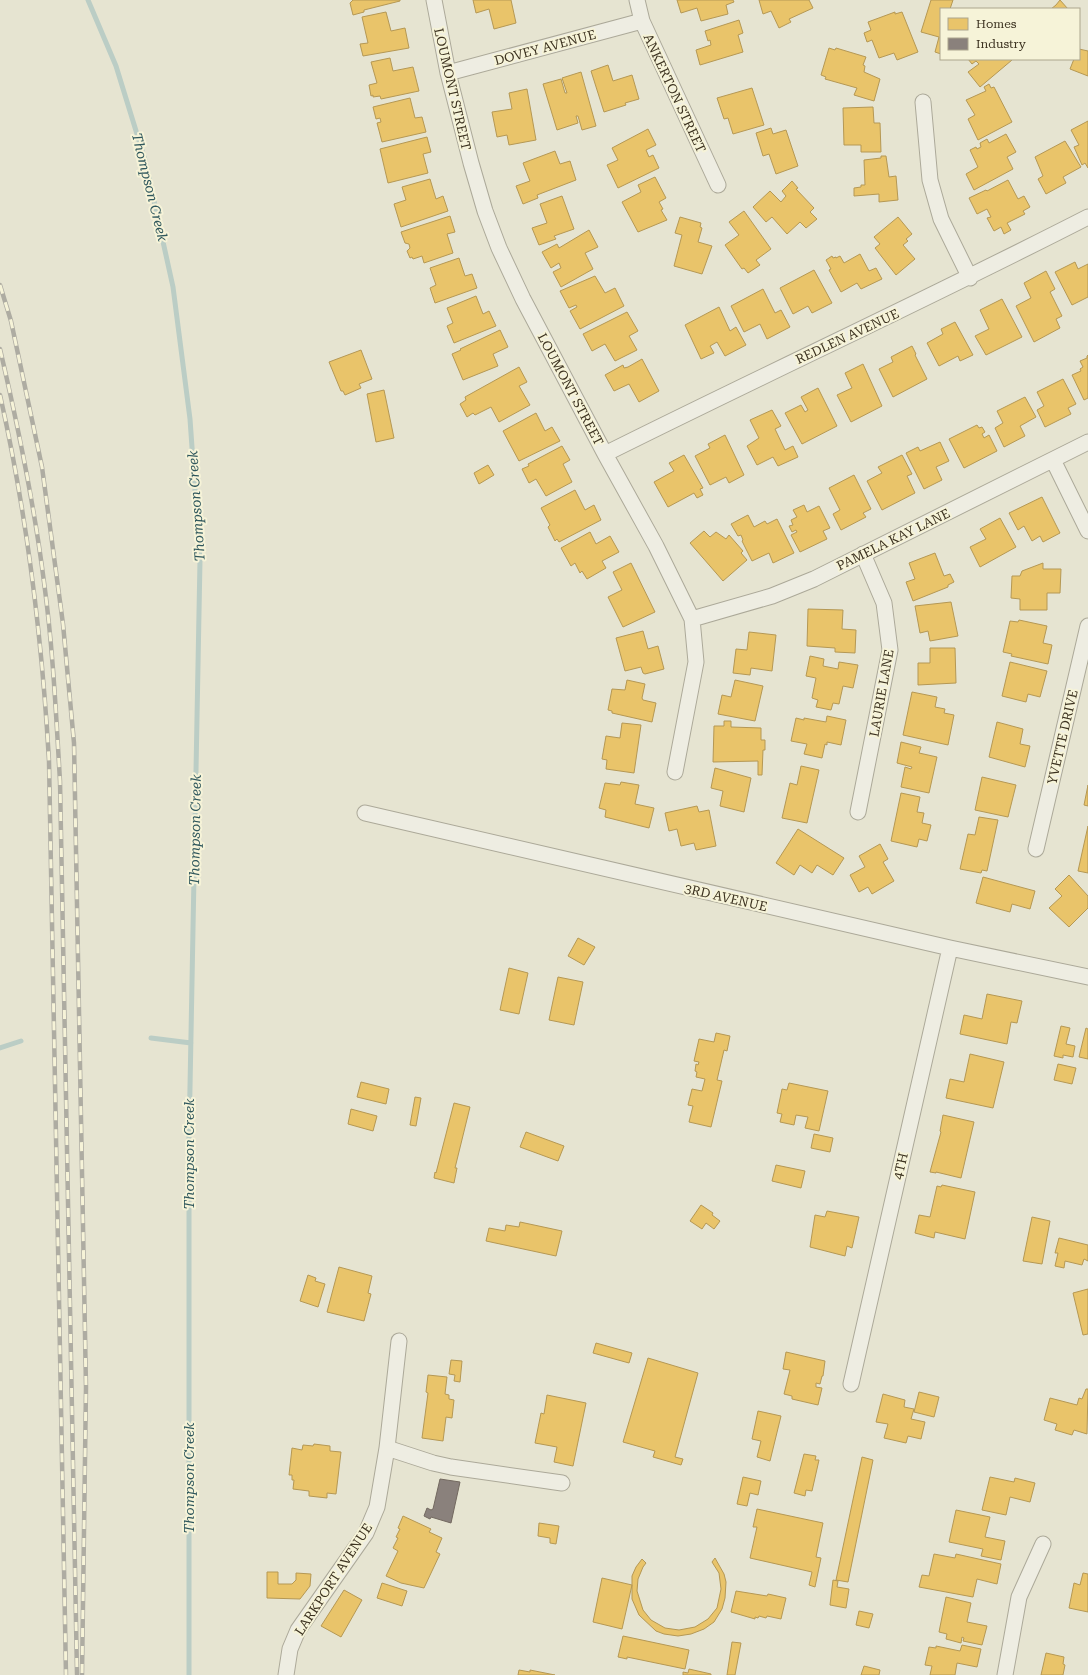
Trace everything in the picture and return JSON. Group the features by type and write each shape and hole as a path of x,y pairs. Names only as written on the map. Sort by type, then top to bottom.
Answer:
{"street":[{"name":"LOUMONT STREET","path":"434,0 448,73 471,163 485,211 499,248 523,298 605,454 656,546 692,618 696,662 674,772"},
{"name":"ANKERTON STREET","path":"638,0 642,22 718,185"},
{"name":"DOVEY AVENUE","path":"448,73 642,22"},
{"path":"923,102 930,180 941,219 970,278"},
{"name":"REDLEN AVENUE","path":"605,454 741,386 970,278 1088,217"},
{"name":"PAMELA KAY LANE","path":"692,618 772,596 814,579 1088,442"},
{"path":"1053,460 1088,531"},
{"name":"LAURIE LANE","path":"858,812 890,650 884,604 863,554"},
{"name":"YVETTE DRIVE","path":"1036,849 1088,626"},
{"name":"3RD AVENUE","path":"365,813 950,948 1088,977"},
{"name":"4TH","path":"851,1384 950,948"},
{"name":"LARKPORT AVENUE","path":"286,1675 290,1649 298,1630 366,1533 377,1507 388,1448 399,1341"},
{"path":"388,1448 433,1463 451,1467 562,1483"},
{"path":"1005,1675 1019,1596 1043,1544"}],"building: Homes":[{"path":"353,0 400,1 364,10 364,12 353,15 350,3"},
{"path":"473,0 511,0 516,23 494,29 489,9 476,13"},
{"path":"677,0 733,0 734,2 726,5 728,14 701,21 697,8 681,13"},
{"path":"759,0 809,0 813,8 789,19 791,22 779,28 771,11 763,14"},
{"path":"931,0 953,0 950,8 940,8 940,54 935,52 939,37 921,32"},
{"path":"1060,0 1067,8 1052,8"},
{"path":"386,12 391,31 405,28 409,48 363,56 360,44 368,43 362,17"},
{"path":"895,12 895,14 902,12 918,52 897,60 894,53 879,58 872,40 867,42 864,33 871,30 868,22"},
{"path":"739,20 743,33 738,35 743,52 700,65 696,50 711,45 705,31"},
{"path":"829,48 835,50 836,48 866,57 863,65 865,66 864,72 880,79 874,101 854,95 857,88 825,79 826,77 821,75"},
{"path":"1080,49 1088,51 1088,76 1070,69 1074,60 1080,60"},
{"path":"390,58 393,71 413,67 419,91 381,99 380,96 371,96 369,85 377,83 371,62"},
{"path":"969,60 1012,60 980,87 968,72 979,64 976,61 972,64"},
{"path":"608,65 613,81 632,75 639,99 604,112 591,71"},
{"path":"581,72 596,126 582,130 578,116 576,116 578,123 557,130 543,84 561,79 565,93 567,93 562,78"},
{"path":"989,84 991,88 994,87 1012,122 978,140 968,119 975,115 966,100 986,91 984,87"},
{"path":"752,88 764,125 733,134 728,118 724,119 717,98"},
{"path":"527,89 536,140 509,145 507,135 497,137 492,112 512,109 509,93"},
{"path":"410,98 415,118 422,117 426,132 382,142 377,123 381,122 380,118 376,119 373,107"},
{"path":"873,107 874,123 880,123 881,152 861,152 861,145 844,145 843,108"},
{"path":"1088,121 1088,168 1085,163 1082,165 1074,147 1079,145 1071,130"},
{"path":"771,128 773,134 786,130 798,166 776,174 769,154 763,156 756,133"},
{"path":"648,129 656,145 646,150 649,157 653,155 659,168 618,188 607,165 618,160 612,148"},
{"path":"1006,134 1016,152 1007,157 1013,169 974,190 966,174 978,167 970,150 976,147 977,149 981,147 980,143 987,139 989,143"},
{"path":"427,137 431,152 423,154 428,173 388,183 380,149"},
{"path":"1065,141 1081,167 1063,177 1066,183 1046,194 1038,179 1043,176 1035,157"},
{"path":"555,151 560,164 570,161 576,180 537,195 538,198 523,204 516,186 530,181 523,163"},
{"path":"881,156 886,156 889,177 896,176 898,200 879,202 879,194 854,196 854,188 865,185 864,160 881,158"},
{"path":"655,177 666,198 659,202 663,209 661,210 667,220 638,232 622,202 641,192 638,185"},
{"path":"430,179 436,199 443,196 448,211 401,227 394,204 406,200 402,187"},
{"path":"1008,180 1018,199 1024,196 1030,207 1023,211 1025,214 1007,223 1011,230 1004,234 1001,227 994,231 987,218 991,217 987,209 977,214 969,198"},
{"path":"792,181 798,188 796,189 814,208 810,212 817,219 806,228 800,222 787,234 772,217 766,222 753,207 770,191 781,202 786,196 782,191"},
{"path":"562,196 574,229 554,236 556,239 539,245 532,228 547,223 540,204"},
{"path":"744,211 771,249 756,260 760,265 748,273 744,268 742,269 725,245 739,235 729,222"},
{"path":"450,216 455,232 447,234 453,253 424,263 422,256 413,259 412,257 410,258 407,251 410,248 409,244 405,243 401,232"},
{"path":"680,217 701,223 700,227 702,228 698,242 712,246 702,274 674,266 682,235 675,233"},
{"path":"898,217 912,234 906,239 908,241 903,245 915,259 896,275 875,248 880,244 874,237"},
{"path":"589,230 598,247 585,253 593,269 561,287 553,272 561,268 559,263 551,268 542,252 557,244 559,248"},
{"path":"860,254 869,271 876,268 882,279 861,289 857,283 841,292 829,270 831,269 826,260 832,256 833,258 836,258 840,256 844,263"},
{"path":"459,258 465,276 472,274 477,288 435,303 430,288 436,285 430,268"},
{"path":"1075,262 1078,269 1088,264 1088,297 1072,305 1055,272"},
{"path":"814,270 832,303 812,313 808,306 793,314 780,288"},
{"path":"1046,271 1055,289 1050,292 1062,316 1056,319 1060,328 1034,342 1016,306 1031,298 1024,283"},
{"path":"595,276 605,293 615,288 624,306 580,329 570,311 577,307 576,305 569,308 560,291"},
{"path":"763,289 775,313 781,310 790,327 767,339 760,324 744,332 731,306"},
{"path":"476,296 483,314 489,311 496,326 454,343 447,326 453,323 447,308"},
{"path":"1002,299 1022,337 986,355 975,336 989,329 980,310"},
{"path":"719,307 730,331 736,327 746,345 725,356 717,342 710,346 714,353 701,359 685,325"},
{"path":"627,312 638,331 629,336 637,350 615,361 605,344 592,351 583,334"},
{"path":"955,322 973,355 960,361 958,356 939,366 927,343 943,334 941,329"},
{"path":"500,330 508,347 493,354 498,366 463,380 452,354"},
{"path":"912,346 927,379 893,397 879,369 893,362 891,357"},
{"path":"361,350 372,379 359,384 361,388 345,395 343,391 341,391 329,362"},
{"path":"1088,355 1088,398 1084,400 1072,375 1081,371 1080,369 1083,367 1080,361 1087,358"},
{"path":"642,359 659,391 639,402 629,384 614,391 605,375 623,365 624,368 628,367"},
{"path":"863,364 882,406 851,422 837,395 852,388 845,373"},
{"path":"519,367 527,382 519,386 530,405 499,422 491,407 475,415 473,413 467,417 460,404 466,400 465,397"},
{"path":"1063,379 1076,404 1068,408 1071,414 1045,427 1037,410 1044,406 1037,392"},
{"path":"818,388 837,426 802,444 785,413 801,405 805,412 808,410 801,397"},
{"path":"384,390 394,438 376,442 367,394"},
{"path":"1025,397 1036,417 1020,426 1025,436 1004,447 995,428 1003,423 997,411"},
{"path":"772,410 781,426 775,429 785,450 793,446 798,457 778,466 773,457 757,465 747,446 759,438 750,420"},
{"path":"536,413 545,431 552,427 560,441 519,461 503,431"},
{"path":"977,425 979,428 982,427 985,432 982,434 984,438 989,435 997,451 964,468 949,439"},
{"path":"725,435 744,475 729,483 726,477 710,485 695,456 710,448 708,444"},
{"path":"940,442 949,461 936,467 942,480 924,489 906,453 918,447 920,451"},
{"path":"562,446 570,460 563,464 572,482 546,496 536,479 529,483 522,469 529,466 528,464"},
{"path":"684,455 703,488 700,489 703,495 697,498 694,493 668,507 654,482 674,471 669,463"},
{"path":"902,455 912,474 907,476 915,493 882,510 867,481 882,473 878,467"},
{"path":"488,465 494,475 479,484 474,473"},
{"path":"854,475 871,509 863,513 866,517 841,530 833,514 840,510 829,488"},
{"path":"575,490 585,510 594,505 601,520 559,542 557,539 555,541 548,527 550,525 541,508"},
{"path":"1042,497 1060,533 1043,542 1040,536 1032,541 1024,526 1018,530 1009,513"},
{"path":"804,505 807,512 819,506 830,528 823,531 827,539 800,552 791,535 797,532 796,530 792,532 789,526 793,525 791,520 797,517 793,510"},
{"path":"748,515 754,527 765,521 767,524 777,519 794,553 773,563 769,553 752,561 742,541 741,535 738,536 731,524"},
{"path":"1000,518 1016,547 980,567 970,547 986,539 980,529"},
{"path":"704,531 710,537 716,532 726,539 729,535 743,551 741,553 747,560 723,581 690,543"},
{"path":"590,532 596,544 610,536 619,552 602,561 606,568 587,579 582,571 580,573 575,563 571,566 561,548"},
{"path":"935,553 944,576 950,574 954,582 948,585 948,587 913,601 906,582 915,579 909,563"},
{"path":"631,563 655,612 623,627 608,597 622,590 613,572"},
{"path":"1043,563 1043,569 1061,569 1060,593 1047,593 1047,610 1020,610 1020,599 1011,598 1012,576 1020,576 1022,571"},
{"path":"951,602 958,636 930,641 928,631 920,633 915,606"},
{"path":"808,609 843,610 842,629 856,630 855,653 835,652 835,648 807,646"},
{"path":"1019,620 1047,626 1043,643 1052,645 1048,664 1011,656 1012,654 1003,652 1010,621 1018,622"},
{"path":"643,631 648,649 658,646 664,669 645,674 643,673 641,667 625,671 616,638"},
{"path":"749,632 776,635 772,671 751,668 750,675 733,673 736,649 747,650"},
{"path":"930,648 955,648 956,683 918,685 918,663 930,663"},
{"path":"810,656 824,659 823,666 838,669 839,662 858,665 853,688 843,686 839,704 833,703 831,710 816,707 818,700 812,698 816,678 806,676"},
{"path":"1010,662 1047,671 1040,697 1028,694 1026,702 1002,696"},
{"path":"627,680 645,684 642,698 643,700 656,703 652,722 612,713 612,711 608,710 612,689 625,690"},
{"path":"735,680 763,686 755,721 718,714 722,695 731,697"},
{"path":"912,692 937,697 935,707 945,709 944,713 954,715 948,745 903,735"},
{"path":"827,716 846,720 841,745 827,742 827,745 825,744 822,758 804,754 807,744 791,741 796,718 826,722"},
{"path":"724,721 731,721 731,727 761,728 761,740 765,740 762,775 758,775 758,761 713,762 714,726 724,726"},
{"path":"997,722 1023,729 1020,744 1030,746 1025,767 989,757"},
{"path":"622,723 641,725 634,773 606,769 607,760 602,759 606,736 620,738"},
{"path":"901,742 921,747 919,753 937,757 929,793 901,787 905,767 911,769 912,767 897,763"},
{"path":"801,766 819,770 807,823 782,818 790,783 797,785"},
{"path":"715,768 751,778 744,812 720,806 723,791 711,788"},
{"path":"982,777 1016,785 1008,817 975,810"},
{"path":"621,782 639,785 635,804 654,808 649,828 605,817 606,810 599,808 605,783 620,785"},
{"path":"1088,785 1088,806 1084,805"},
{"path":"901,793 920,797 917,812 924,813 922,823 931,825 927,841 919,839 917,847 891,841"},
{"path":"697,806 699,812 709,810 716,846 696,850 694,843 681,846 677,829 669,831 665,813"},
{"path":"979,817 998,820 987,871 982,870 981,873 960,869 968,834 975,835"},
{"path":"1088,826 1088,873 1078,871"},
{"path":"798,829 844,858 833,875 817,865 812,873 800,865 794,875 776,863"},
{"path":"880,844 888,859 883,862 894,881 872,894 868,887 859,892 850,875 865,867 859,856"},
{"path":"1069,875 1088,896 1088,908 1069,927 1049,908 1062,896 1055,889"},
{"path":"983,877 1035,891 1030,909 1012,904 1010,912 976,903"},
{"path":"578,938 595,947 584,965 568,956"},
{"path":"509,968 528,973 519,1014 500,1010"},
{"path":"558,977 583,982 574,1025 549,1020"},
{"path":"987,994 1022,1001 1017,1023 1011,1022 1007,1044 960,1034 964,1015 982,1019"},
{"path":"1061,1026 1070,1028 1066,1044 1075,1046 1073,1057 1063,1055 1063,1058 1054,1056"},
{"path":"1086,1028 1088,1029 1088,1059 1079,1057"},
{"path":"716,1033 730,1036 727,1051 724,1050 717,1080 722,1081 711,1127 689,1122 693,1106 688,1105 692,1089 702,1091 705,1079 696,1077 697,1072 695,1071 696,1064 698,1065 699,1062 694,1061 699,1039 714,1042"},
{"path":"970,1054 1004,1062 993,1108 946,1098 950,1079 964,1082"},
{"path":"1058,1064 1076,1068 1072,1084 1054,1080"},
{"path":"361,1082 389,1089 386,1104 357,1097"},
{"path":"789,1083 828,1091 819,1131 805,1128 808,1117 796,1115 794,1125 780,1122 782,1114 777,1113 782,1089 787,1090"},
{"path":"415,1097 421,1098 416,1126 410,1125"},
{"path":"454,1103 470,1107 455,1168 457,1168 454,1183 434,1178"},
{"path":"351,1109 377,1116 373,1131 348,1124"},
{"path":"943,1115 974,1122 961,1178 930,1172 941,1132"},
{"path":"526,1132 564,1146 558,1161 520,1147"},
{"path":"814,1134 833,1138 830,1152 811,1148"},
{"path":"776,1165 805,1171 801,1188 772,1181"},
{"path":"942,1185 975,1192 965,1239 935,1232 934,1238 915,1233 919,1215 930,1217 937,1186 941,1187"},
{"path":"701,1205 713,1213 712,1215 720,1221 714,1229 706,1223 702,1229 690,1221"},
{"path":"827,1211 859,1217 852,1248 847,1246 845,1256 810,1247 815,1215 825,1217"},
{"path":"1032,1217 1050,1221 1042,1264 1023,1261"},
{"path":"520,1222 562,1231 556,1256 486,1241 489,1228 505,1231 506,1225 519,1227"},
{"path":"1059,1238 1088,1245 1088,1261 1084,1259 1082,1265 1065,1261 1064,1268 1055,1266 1058,1253 1055,1253"},
{"path":"339,1267 372,1276 368,1293 371,1294 364,1321 327,1312"},
{"path":"308,1275 316,1278 315,1281 325,1284 318,1307 300,1301"},
{"path":"1088,1289 1088,1334 1083,1335 1073,1293"},
{"path":"596,1343 632,1353 629,1363 593,1353"},
{"path":"786,1352 825,1361 823,1376 820,1384 816,1383 816,1387 822,1388 818,1405 792,1399 792,1396 784,1394 790,1370 783,1369"},
{"path":"648,1358 698,1373 675,1457 683,1459 681,1465 653,1457 655,1451 623,1442"},
{"path":"451,1360 462,1361 460,1382 454,1381 455,1375 449,1374"},
{"path":"428,1375 447,1377 445,1394 449,1395 449,1399 454,1400 452,1418 446,1417 443,1441 422,1438 428,1393 426,1392"},
{"path":"1086,1389 1088,1389 1087,1434 1074,1430 1072,1435 1055,1430 1057,1424 1044,1420 1050,1398 1077,1405 1079,1398 1082,1399"},
{"path":"919,1392 939,1397 934,1417 914,1412"},
{"path":"883,1394 905,1400 904,1407 914,1409 911,1419 925,1422 921,1439 908,1436 906,1443 884,1438 888,1424 876,1422"},
{"path":"547,1395 586,1403 573,1466 554,1462 557,1447 535,1443 541,1413 544,1414"},
{"path":"758,1411 781,1416 770,1461 757,1457 761,1441 752,1439"},
{"path":"314,1444 330,1446 330,1451 341,1452 336,1494 327,1493 327,1498 309,1496 309,1491 293,1489 294,1480 292,1480 292,1475 289,1475 292,1448 302,1450 303,1445 313,1446"},
{"path":"804,1454 816,1456 815,1460 819,1460 812,1491 806,1490 805,1496 794,1493"},
{"path":"862,1457 873,1460 848,1582 836,1580"},
{"path":"743,1477 761,1481 758,1495 750,1493 747,1506 737,1504"},
{"path":"990,1477 1014,1482 1015,1478 1035,1483 1030,1502 1010,1497 1006,1515 982,1510"},
{"path":"757,1509 823,1523 816,1557 821,1558 815,1587 809,1585 812,1572 750,1558 757,1527 753,1527"},
{"path":"956,1510 990,1517 985,1537 1005,1541 1001,1560 981,1556 983,1549 949,1542"},
{"path":"403,1516 431,1529 429,1532 442,1538 436,1552 440,1554 424,1588 401,1583 386,1576 398,1551 393,1548 398,1538 396,1537 400,1529 398,1528"},
{"path":"539,1523 559,1526 556,1544 550,1543 550,1538 538,1536"},
{"path":"934,1554 955,1558 956,1554 1001,1564 997,1584 977,1579 973,1597 919,1587 922,1575 929,1576"},
{"path":"715,1558 724,1574 726,1582 725,1598 722,1609 714,1622 704,1629 691,1634 678,1636 656,1631 639,1615 632,1599 632,1576 642,1559 646,1563 638,1579 637,1591 643,1610 651,1620 665,1628 679,1630 695,1627 708,1619 717,1608 721,1589 719,1573 712,1562"},
{"path":"267,1572 278,1572 278,1584 292,1584 296,1580 296,1573 311,1574 310,1586 300,1599 267,1598"},
{"path":"1083,1573 1088,1574 1088,1612 1069,1608 1074,1583 1080,1585"},
{"path":"602,1578 632,1585 622,1629 593,1622"},
{"path":"833,1580 838,1581 837,1587 849,1589 846,1608 830,1605"},
{"path":"382,1583 407,1591 402,1606 377,1598"},
{"path":"344,1590 362,1600 341,1637 321,1626"},
{"path":"736,1591 767,1596 768,1594 786,1598 781,1619 759,1616 758,1618 755,1617 755,1619 731,1612"},
{"path":"946,1597 971,1603 967,1622 987,1626 982,1645 963,1641 964,1638 962,1637 961,1643 946,1639 947,1634 939,1632"},
{"path":"859,1611 873,1614 869,1628 856,1625"},
{"path":"623,1636 689,1650 685,1669 627,1657 627,1659 618,1657"},
{"path":"732,1642 741,1643 735,1675 727,1675"},
{"path":"962,1645 981,1649 977,1667 957,1663 955,1675 930,1675 932,1666 925,1665 929,1647 936,1648 936,1646 960,1651"},
{"path":"1046,1653 1064,1657 1063,1664 1065,1665 1063,1675 1041,1675"},
{"path":"864,1666 880,1670 879,1675 861,1675"},
{"path":"689,1669 711,1675 683,1675 683,1672 688,1673"},
{"path":"519,1670 530,1672 530,1670 555,1675 518,1675"}],"building: Industry":[{"path":"440,1479 460,1482 451,1523 431,1517 430,1519 424,1516 427,1508 431,1510 433,1509"}],"waterway":[{"name":"Thompson Creek","path":"88,0 116,66 145,160 173,287 190,419 200,560 189,1140 189,1675"},
{"path":"151,1038 191,1043"},
{"path":"0,1048 21,1041"}],"railway":[{"path":"0,285 11,321 42,467 63,624 74,743 86,1387 82,1675"},
{"path":"0,349 25,465 40,552 47,607 56,706 60,781 77,1674"},
{"path":"0,395 10,440 26,531 38,623 49,761 66,1675"}]}
